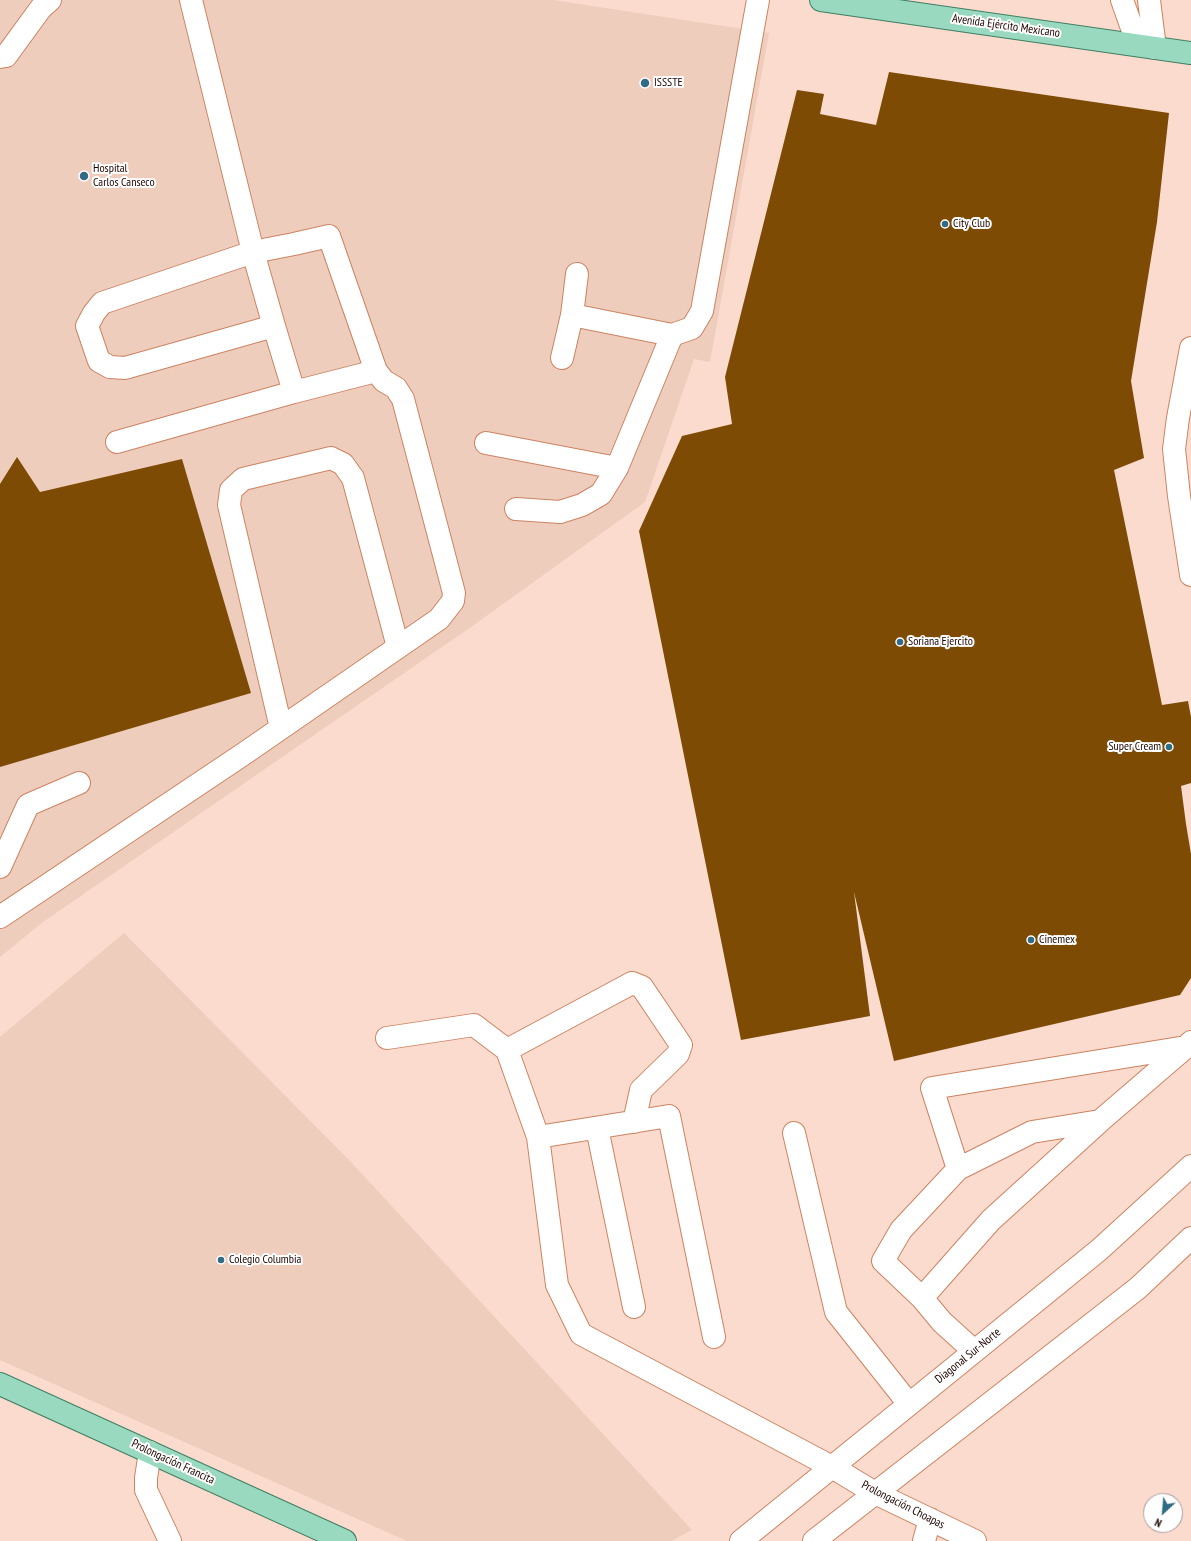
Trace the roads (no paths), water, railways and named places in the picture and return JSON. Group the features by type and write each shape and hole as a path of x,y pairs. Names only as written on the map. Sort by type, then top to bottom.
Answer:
{"main road":[{"name":"Avenida Ejército Mexicano","path":"821,0 1191,53"},
{"name":"Prolongación Francita","path":"0,1384 345,1541"}],"street":[{"path":"0,58 6,56 41,8 50,0"},
{"path":"191,0 253,252 294,392"},
{"path":"572,314 672,335 692,328 702,311 758,0"},
{"path":"1122,0 1147,47"},
{"path":"1147,47 1149,0"},
{"path":"0,916 281,728 440,619 453,601 454,593 403,399 396,388 384,381 376,371 329,236 253,252 102,303 94,313 87,326 99,361 110,367 126,368 274,326"},
{"path":"562,358 572,314 577,274"},
{"path":"516,509 560,512 582,506 601,494 617,468 672,335"},
{"path":"1191,348 1178,418 1174,449 1179,496 1191,569"},
{"path":"117,442 294,392 376,371"},
{"path":"486,443 617,468"},
{"path":"281,728 228,504 231,490 243,479 331,458 342,464 353,478 398,647"},
{"path":"0,867 28,805 79,783"},
{"path":"387,1038 474,1025 507,1050 632,983 642,987 681,1045 678,1054 641,1090 634,1122"},
{"path":"922,1298 991,1220 1100,1121 1189,1044"},
{"path":"958,1169 932,1088 1189,1044"},
{"name":"Prolongación Choapas","path":"507,1050 538,1137 557,1285 581,1334 832,1467 875,1493 975,1541"},
{"path":"538,1137 669,1116 714,1337"},
{"path":"974,1351 942,1322 922,1298 884,1261 902,1230 958,1169 1032,1132 1100,1121"},
{"path":"597,1128 634,1307"},
{"path":"794,1133 836,1312 909,1404"},
{"name":"Diagonal Sur-Norte","path":"741,1541 1099,1250 1191,1166"},
{"path":"814,1541 1138,1288 1191,1238"},
{"path":"150,1452 146,1478 146,1490 170,1541"},
{"path":"924,1541 930,1519"}],"place":[{"name":"ISSSTE","path":"645,83"},
{"name":"Hospital Carlos Canseco","path":"84,176"},
{"name":"City Club","path":"945,224"},
{"name":"Soriana Ejercito","path":"900,642"},
{"name":"Super Cream","path":"1169,747"},
{"name":"Cinemex","path":"1031,940"},
{"name":"Colegio Columbia","path":"221,1260"}]}
